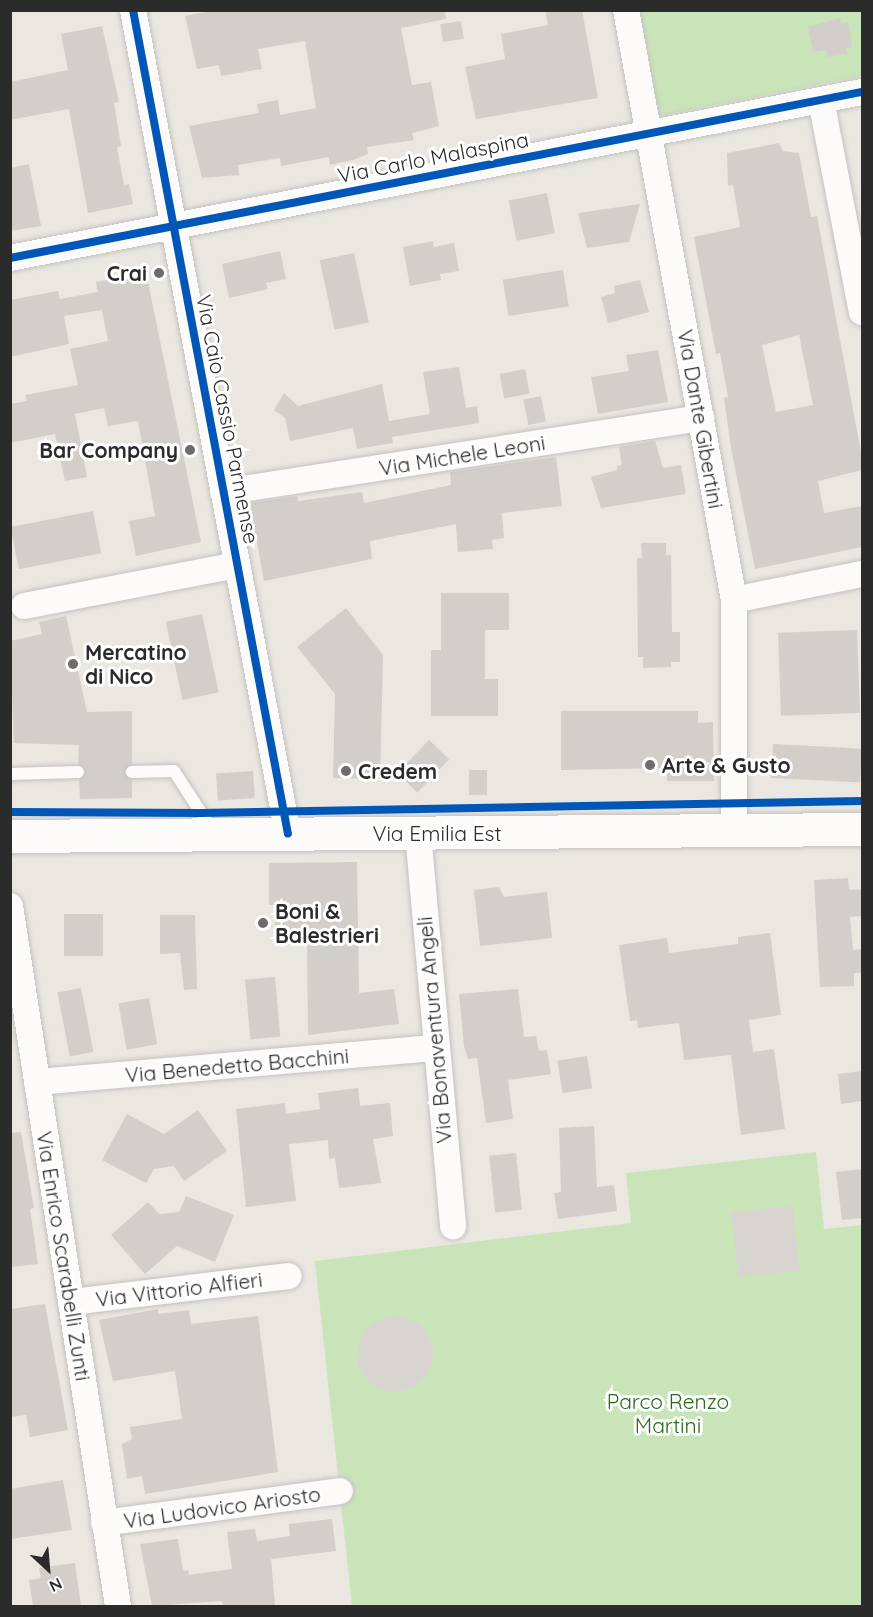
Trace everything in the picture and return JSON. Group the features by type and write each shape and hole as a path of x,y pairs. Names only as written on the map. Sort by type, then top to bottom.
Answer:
{"main road":[{"name":"Via Emilia Est","path":"10,836 862,829"}],"street":[{"name":"Via Caio Cassio Parmense","path":"134,10 288,834"},
{"name":"Via Dante Gibertini","path":"626,10 734,600 734,831"},
{"name":"Via Carlo Malaspina","path":"10,258 862,92"},
{"path":"821,100 862,312"},
{"name":"Via Michele Leoni","path":"224,492 701,418"},
{"path":"24,606 237,565"},
{"path":"734,600 862,574"},
{"name":"Via Bonaventura Angeli","path":"418,833 453,1226"},
{"name":"Via Enrico Scarabelli Zunti","path":"10,906 118,1606"},
{"name":"Via Benedetto Bacchini","path":"37,1082 436,1048"},
{"name":"Via Vittorio Alfieri","path":"71,1302 288,1276"},
{"name":"Via Ludovico Ariosto","path":"104,1523 340,1491"}],"lane":[{"path":"132,772 174,771 215,835"},
{"path":"10,774 78,772"}],"green space":[{"path":"640,11 862,11 862,76 659,116"},
{"name":"Parco Renzo Martini","path":"816,1152 824,1229 862,1225 862,1606 352,1606 315,1261 631,1223 626,1173"}],"shaded area":[{"path":"793,1206 800,1271 738,1277 731,1212"},
{"path":"388,1316 402,1316 416,1322 427,1333 433,1347 430,1369 422,1381 402,1392 388,1392 374,1386 363,1375 357,1361 357,1347 363,1333 374,1322"}],"building":[{"path":"215,10 445,10 446,19 401,28 412,85 431,82 439,126 412,133 414,140 367,147 368,154 353,160 330,165 329,157 281,166 280,158 238,165 239,175 202,178 189,126 259,113 257,104 278,100 280,115 316,108 305,41 258,49 262,69 221,76 219,65 197,69 185,16"},
{"path":"545,10 582,10 598,98 476,119 465,67 505,59 501,34 548,25"},
{"path":"840,18 841,24 848,22 852,47 846,48 847,54 827,57 826,50 813,52 808,27"},
{"path":"461,21 464,39 443,42 440,24"},
{"path":"102,26 119,102 114,103 121,146 117,147 124,185 129,184 133,204 88,213 69,109 10,120 10,82 68,70 61,34"},
{"path":"779,143 783,151 799,153 811,217 817,216 862,458 862,470 818,481 824,513 862,506 862,547 755,569 731,448 724,398 728,397 720,353 716,354 694,237 740,227 733,185 728,186 727,153","holes":["799,335 813,405 776,412 762,345"]},
{"path":"29,164 41,226 10,231 10,168"},
{"path":"547,193 555,233 517,241 509,200"},
{"path":"640,204 629,242 587,248 578,213"},
{"path":"433,241 434,247 454,243 459,271 440,274 441,280 410,286 403,247"},
{"path":"280,251 286,279 266,283 268,289 229,298 222,264"},
{"path":"354,253 369,322 335,330 320,260"},
{"path":"563,270 569,307 509,316 503,280"},
{"path":"146,272 201,542 136,556 129,521 155,516 138,421 108,426 104,408 75,414 87,477 65,481 55,434 10,443 10,404 27,401 25,395 78,385 70,349 108,341 102,310 64,316 69,344 10,357 10,300 58,291 60,299 98,292 96,282"},
{"path":"640,280 649,312 608,323 601,297 615,293 614,286"},
{"path":"658,350 668,402 598,414 591,377 629,371 626,355"},
{"path":"459,367 466,408 477,406 479,423 392,437 393,443 357,449 353,428 290,441 285,418 274,410 284,393 298,406 382,384 389,421 430,414 423,372"},
{"path":"525,369 530,394 504,399 499,374"},
{"path":"541,396 546,422 528,425 523,399"},
{"path":"655,441 663,468 681,465 686,494 601,508 591,477 617,470 617,466 622,465 619,447"},
{"path":"556,457 562,506 502,513 504,538 492,540 493,549 458,552 456,524 370,541 372,559 264,581 250,503 297,496 298,501 362,492 364,503 451,485 450,472"},
{"path":"93,511 101,553 19,569 11,527"},
{"path":"641,543 666,543 666,555 671,555 672,632 680,632 680,662 671,662 671,667 643,668 643,657 638,657 637,558 642,558"},
{"path":"441,593 509,593 509,630 485,630 485,679 498,679 498,716 431,716 431,650 441,650"},
{"path":"346,608 383,655 380,779 333,778 335,694 297,647"},
{"path":"202,614 219,692 182,700 166,622"},
{"path":"66,616 87,712 132,711 132,764 124,772 132,780 132,798 80,799 79,780 86,772 78,764 79,745 14,743 10,641 42,634 39,622"},
{"path":"857,630 860,713 781,716 778,633"},
{"path":"561,711 698,711 698,723 713,722 714,781 667,781 667,768 561,770"},
{"path":"429,740 449,759 417,793 397,773"},
{"path":"773,744 862,749 860,783 771,778"},
{"path":"469,770 487,770 487,795 469,795"},
{"path":"253,771 255,798 218,801 216,774"},
{"path":"357,862 359,993 394,989 399,1024 308,1035 307,936 275,936 275,905 269,905 269,863"},
{"path":"848,878 849,890 862,889 862,916 850,917 853,950 862,949 862,973 854,973 854,986 820,987 814,880"},
{"path":"499,887 504,897 547,892 552,938 480,946 474,890"},
{"path":"64,914 103,914 103,956 64,956"},
{"path":"160,915 195,915 197,989 184,990 180,953 160,954"},
{"path":"770,933 781,1015 749,1020 753,1052 774,1049 785,1129 741,1135 731,1055 684,1060 679,1023 638,1028 637,1020 630,1021 619,945 667,938 669,953 738,944 738,937"},
{"path":"275,977 280,1037 250,1039 245,980"},
{"path":"81,988 93,1052 70,1056 57,993"},
{"path":"518,989 524,1037 536,1036 539,1051 547,1050 551,1074 508,1080 513,1119 486,1123 477,1058 468,1059 464,1046 459,994"},
{"path":"149,998 157,1044 127,1050 118,1003"},
{"path":"587,1056 592,1089 563,1093 557,1061"},
{"path":"862,1071 862,1101 841,1104 838,1074"},
{"path":"358,1088 360,1106 390,1103 393,1136 373,1139 381,1183 339,1188 335,1158 329,1159 328,1140 289,1144 296,1201 246,1207 236,1109 285,1103 286,1114 320,1109 318,1093"},
{"path":"198,1110 227,1151 184,1181 174,1166 154,1169 146,1183 102,1160 127,1114 164,1134"},
{"path":"594,1126 597,1187 614,1185 617,1211 558,1219 554,1193 561,1192 559,1128"},
{"path":"21,1132 34,1208 30,1209 38,1264 10,1267 10,1133"},
{"path":"516,1153 522,1210 495,1213 489,1156"},
{"path":"862,1169 862,1218 842,1220 836,1172"},
{"path":"186,1196 234,1215 215,1262 177,1246 145,1274 111,1235 148,1202 159,1214 179,1212"},
{"path":"45,1304 68,1430 30,1437 26,1415 10,1417 10,1309"},
{"path":"158,1309 158,1314 189,1310 191,1324 258,1316 278,1472 145,1494 142,1476 127,1479 122,1444 132,1439 130,1427 182,1419 175,1371 113,1381 99,1320"},
{"path":"63,1480 72,1530 10,1539 10,1489"},
{"path":"332,1519 336,1551 271,1559 275,1605 223,1606 222,1601 152,1606 140,1544 178,1539 183,1571 188,1570 189,1575 232,1569 227,1532 255,1529 257,1541 290,1536 289,1524"},
{"path":"75,1563 81,1606 33,1606 29,1580 41,1578 39,1568"}],"cycle path":[{"path":"133,10 288,834"},
{"path":"10,258 862,92"},
{"path":"10,812 201,813 862,801"}],"place":[{"name":"Crai","path":"159,273"},
{"name":"Bar Company","path":"190,450"},
{"name":"Mercatino di Nico","path":"73,664"},
{"name":"Arte & Gusto","path":"650,765"},
{"name":"Credem","path":"346,771"},
{"name":"Boni & Balestrieri","path":"263,923"}]}
